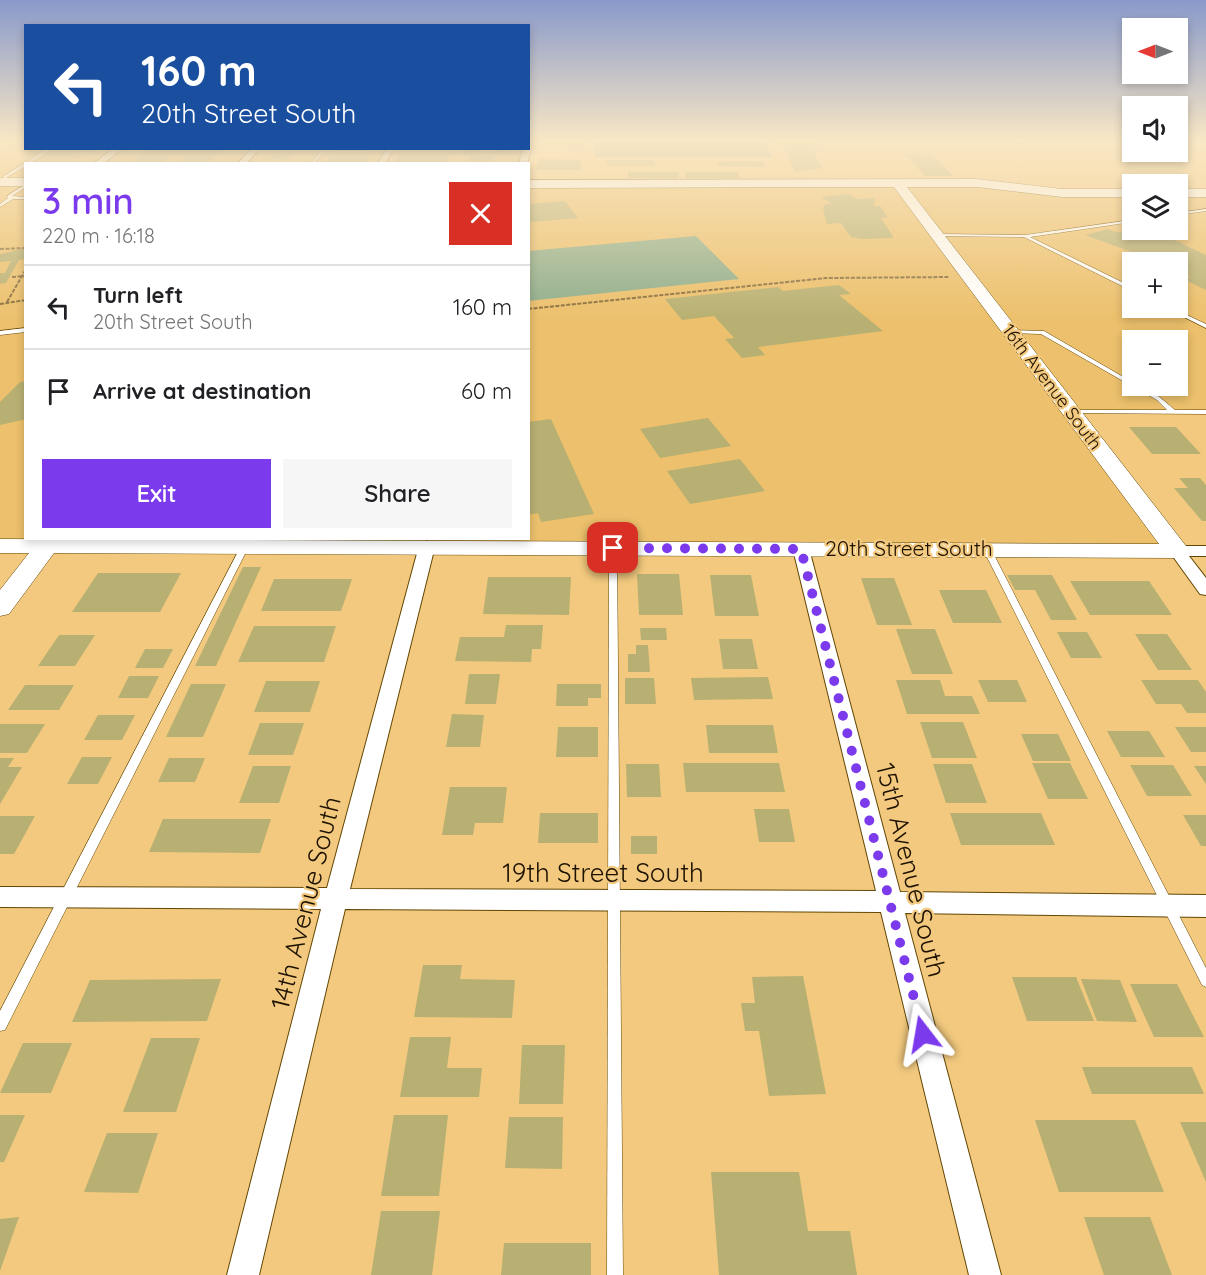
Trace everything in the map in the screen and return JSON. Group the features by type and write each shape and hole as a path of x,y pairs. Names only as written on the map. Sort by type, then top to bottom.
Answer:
{"street":[{"name":"16th Avenue South","path":"910,200 1206,590"},
{"name":"20th Street South","path":"0,546 1206,551"},
{"path":"0,608 47,546"},
{"name":"14th Avenue South","path":"243,1275 335,901 427,546"},
{"name":"15th Avenue South","path":"801,549 985,1275"},
{"name":"19th Street South","path":"0,897 1206,906"}],"lane":[{"path":"1188,213 1206,210"},
{"path":"937,235 1025,236 1122,222"},
{"path":"1025,236 1122,284"},
{"path":"1188,317 1206,326"},
{"path":"0,333 24,330"},
{"path":"1011,332 1042,332 1122,378"},
{"path":"1154,396 1173,412"},
{"path":"1072,412 1206,412"},
{"path":"0,1025 245,546"},
{"path":"613,548 612,902 615,1275"},
{"path":"987,549 1206,981"}],"path":[{"path":"0,249 24,248"},
{"path":"7,302 24,272"},
{"path":"12,278 24,276"},
{"path":"530,309 826,278 969,277"},
{"path":"0,304 24,300"}],"shaded area":[{"path":"0,200 24,200 24,540 530,540 530,200 1122,200 1122,240 1188,240 1188,200 1206,200 1206,412 1073,412 1177,551 0,545"}],"green space":[{"path":"696,236 739,279 530,301 530,251"}],"building":[{"path":"825,200 875,200 874,206 880,206 888,217 881,218 894,238 851,237 841,223 827,224 823,209 825,204 832,204"},
{"path":"565,201 578,218 531,222 530,204"},
{"path":"1108,229 1122,232 1122,240 1174,240 1206,255 1206,290 1188,281 1188,277 1191,277 1188,276 1188,252 1132,252 1085,235"},
{"path":"24,250 24,259 19,260 6,283 0,284 0,273 5,273 11,261 0,262 0,254"},
{"path":"839,285 851,294 839,295 883,331 758,347 765,355 742,358 725,339 734,338 714,316 682,320 665,299 778,287 783,291"},
{"path":"24,381 24,419 0,425 0,402 20,382"},
{"path":"708,418 731,446 660,458 640,429"},
{"path":"551,419 594,514 541,522 538,513 530,515 530,422"},
{"path":"1129,427 1176,427 1201,454 1152,454"},
{"path":"740,459 765,491 690,504 667,471"},
{"path":"1179,478 1200,478 1206,485 1206,521 1202,521 1174,488 1188,488"},
{"path":"243,567 261,567 216,666 195,666"},
{"path":"98,573 181,573 160,612 72,612"},
{"path":"637,574 679,574 683,615 639,615"},
{"path":"710,575 751,575 759,616 715,616"},
{"path":"1007,575 1052,575 1077,620 1051,620 1035,590 1015,590"},
{"path":"488,577 571,577 569,615 483,614"},
{"path":"861,578 894,578 912,625 877,625"},
{"path":"274,579 352,579 341,611 261,611"},
{"path":"1070,581 1149,581 1172,615 1090,615"},
{"path":"939,590 986,590 1002,623 953,623"},
{"path":"506,625 543,625 541,649 532,649 531,662 455,661 460,637 504,637"},
{"path":"254,626 336,626 324,662 238,662"},
{"path":"640,628 666,628 667,640 641,640"},
{"path":"896,629 935,629 953,674 912,674"},
{"path":"1057,632 1087,632 1102,658 1071,658"},
{"path":"1135,634 1167,634 1192,670 1158,670"},
{"path":"59,635 95,635 75,666 38,666"},
{"path":"719,639 752,639 758,669 723,669"},
{"path":"636,645 648,645 650,672 628,672 628,654 636,654"},
{"path":"145,649 173,649 163,668 135,668"},
{"path":"469,674 500,674 496,704 465,704"},
{"path":"129,676 159,676 148,698 118,698"},
{"path":"768,677 773,699 694,700 691,678"},
{"path":"625,678 654,678 656,704 625,704"},
{"path":"896,680 940,680 945,696 972,696 980,714 907,714"},
{"path":"978,680 1017,680 1027,702 988,702"},
{"path":"1141,680 1198,680 1206,692 1206,713 1187,713 1181,704 1156,704"},
{"path":"266,681 320,681 310,712 254,712"},
{"path":"191,684 226,684 203,737 166,737"},
{"path":"557,684 601,684 601,698 588,698 588,706 556,706"},
{"path":"25,685 74,685 59,710 8,710"},
{"path":"452,714 484,715 480,747 446,747"},
{"path":"98,715 135,715 122,740 84,740"},
{"path":"920,722 963,722 977,758 932,758"},
{"path":"260,723 304,723 293,755 248,755"},
{"path":"0,724 45,724 27,753 0,753"},
{"path":"706,725 773,725 778,753 709,753"},
{"path":"558,727 598,727 598,757 556,757"},
{"path":"1175,727 1206,727 1206,752 1191,752"},
{"path":"1107,731 1149,731 1165,757 1121,757"},
{"path":"1021,734 1058,734 1071,761 1033,761"},
{"path":"82,757 112,757 98,784 67,784"},
{"path":"0,758 14,758 8,767 22,767 0,804"},
{"path":"169,758 205,758 195,782 158,782"},
{"path":"683,763 779,763 785,792 686,792"},
{"path":"1032,763 1070,763 1088,799 1048,799"},
{"path":"626,764 659,764 661,797 627,797"},
{"path":"933,764 972,764 987,803 946,803"},
{"path":"1130,765 1173,765 1192,796 1147,796"},
{"path":"253,766 291,766 279,803 239,803"},
{"path":"1194,766 1206,766 1206,784"},
{"path":"450,787 507,787 503,823 475,823 473,835 442,835"},
{"path":"754,809 789,809 795,842 759,842"},
{"path":"540,813 598,813 598,843 538,843"},
{"path":"950,813 1041,813 1055,845 961,845"},
{"path":"1183,815 1206,815 1206,846 1201,846"},
{"path":"0,816 35,816 14,854 0,854"},
{"path":"163,819 271,819 260,853 149,852"},
{"path":"631,836 657,836 657,854 631,854"},
{"path":"423,965 462,965 460,979 515,980 512,1018 414,1017"},
{"path":"803,976 826,1094 769,1096 759,1031 745,1031 741,1003 755,1003 752,977"},
{"path":"1012,977 1076,977 1094,1021 1027,1021"},
{"path":"221,979 207,1021 72,1022 90,980"},
{"path":"1081,979 1120,980 1137,1022 1097,1021"},
{"path":"1130,984 1177,984 1204,1037 1154,1037"},
{"path":"410,1037 451,1037 447,1068 482,1068 479,1097 400,1097"},
{"path":"151,1038 200,1038 176,1112 123,1112"},
{"path":"23,1043 72,1043 51,1093 0,1093"},
{"path":"522,1045 565,1045 563,1104 519,1104"},
{"path":"1082,1067 1192,1067 1204,1094 1092,1094"},
{"path":"0,1115 25,1115 4,1162 0,1162"},
{"path":"394,1115 448,1115 439,1196 381,1196"},
{"path":"509,1117 563,1117 562,1169 505,1168"},
{"path":"1035,1120 1135,1120 1164,1192 1059,1192"},
{"path":"1180,1122 1206,1122 1206,1182"},
{"path":"107,1133 158,1133 138,1193 84,1192"},
{"path":"711,1172 799,1172 808,1231 850,1231 857,1275 719,1275"},
{"path":"381,1211 440,1211 432,1275 371,1275"},
{"path":"19,1217 0,1271 0,1219"},
{"path":"1084,1217 1150,1217 1172,1275 1104,1275"},
{"path":"504,1243 591,1243 591,1275 501,1275"}],"route":[{"path":"613,548 801,549 923,1034"}]}
